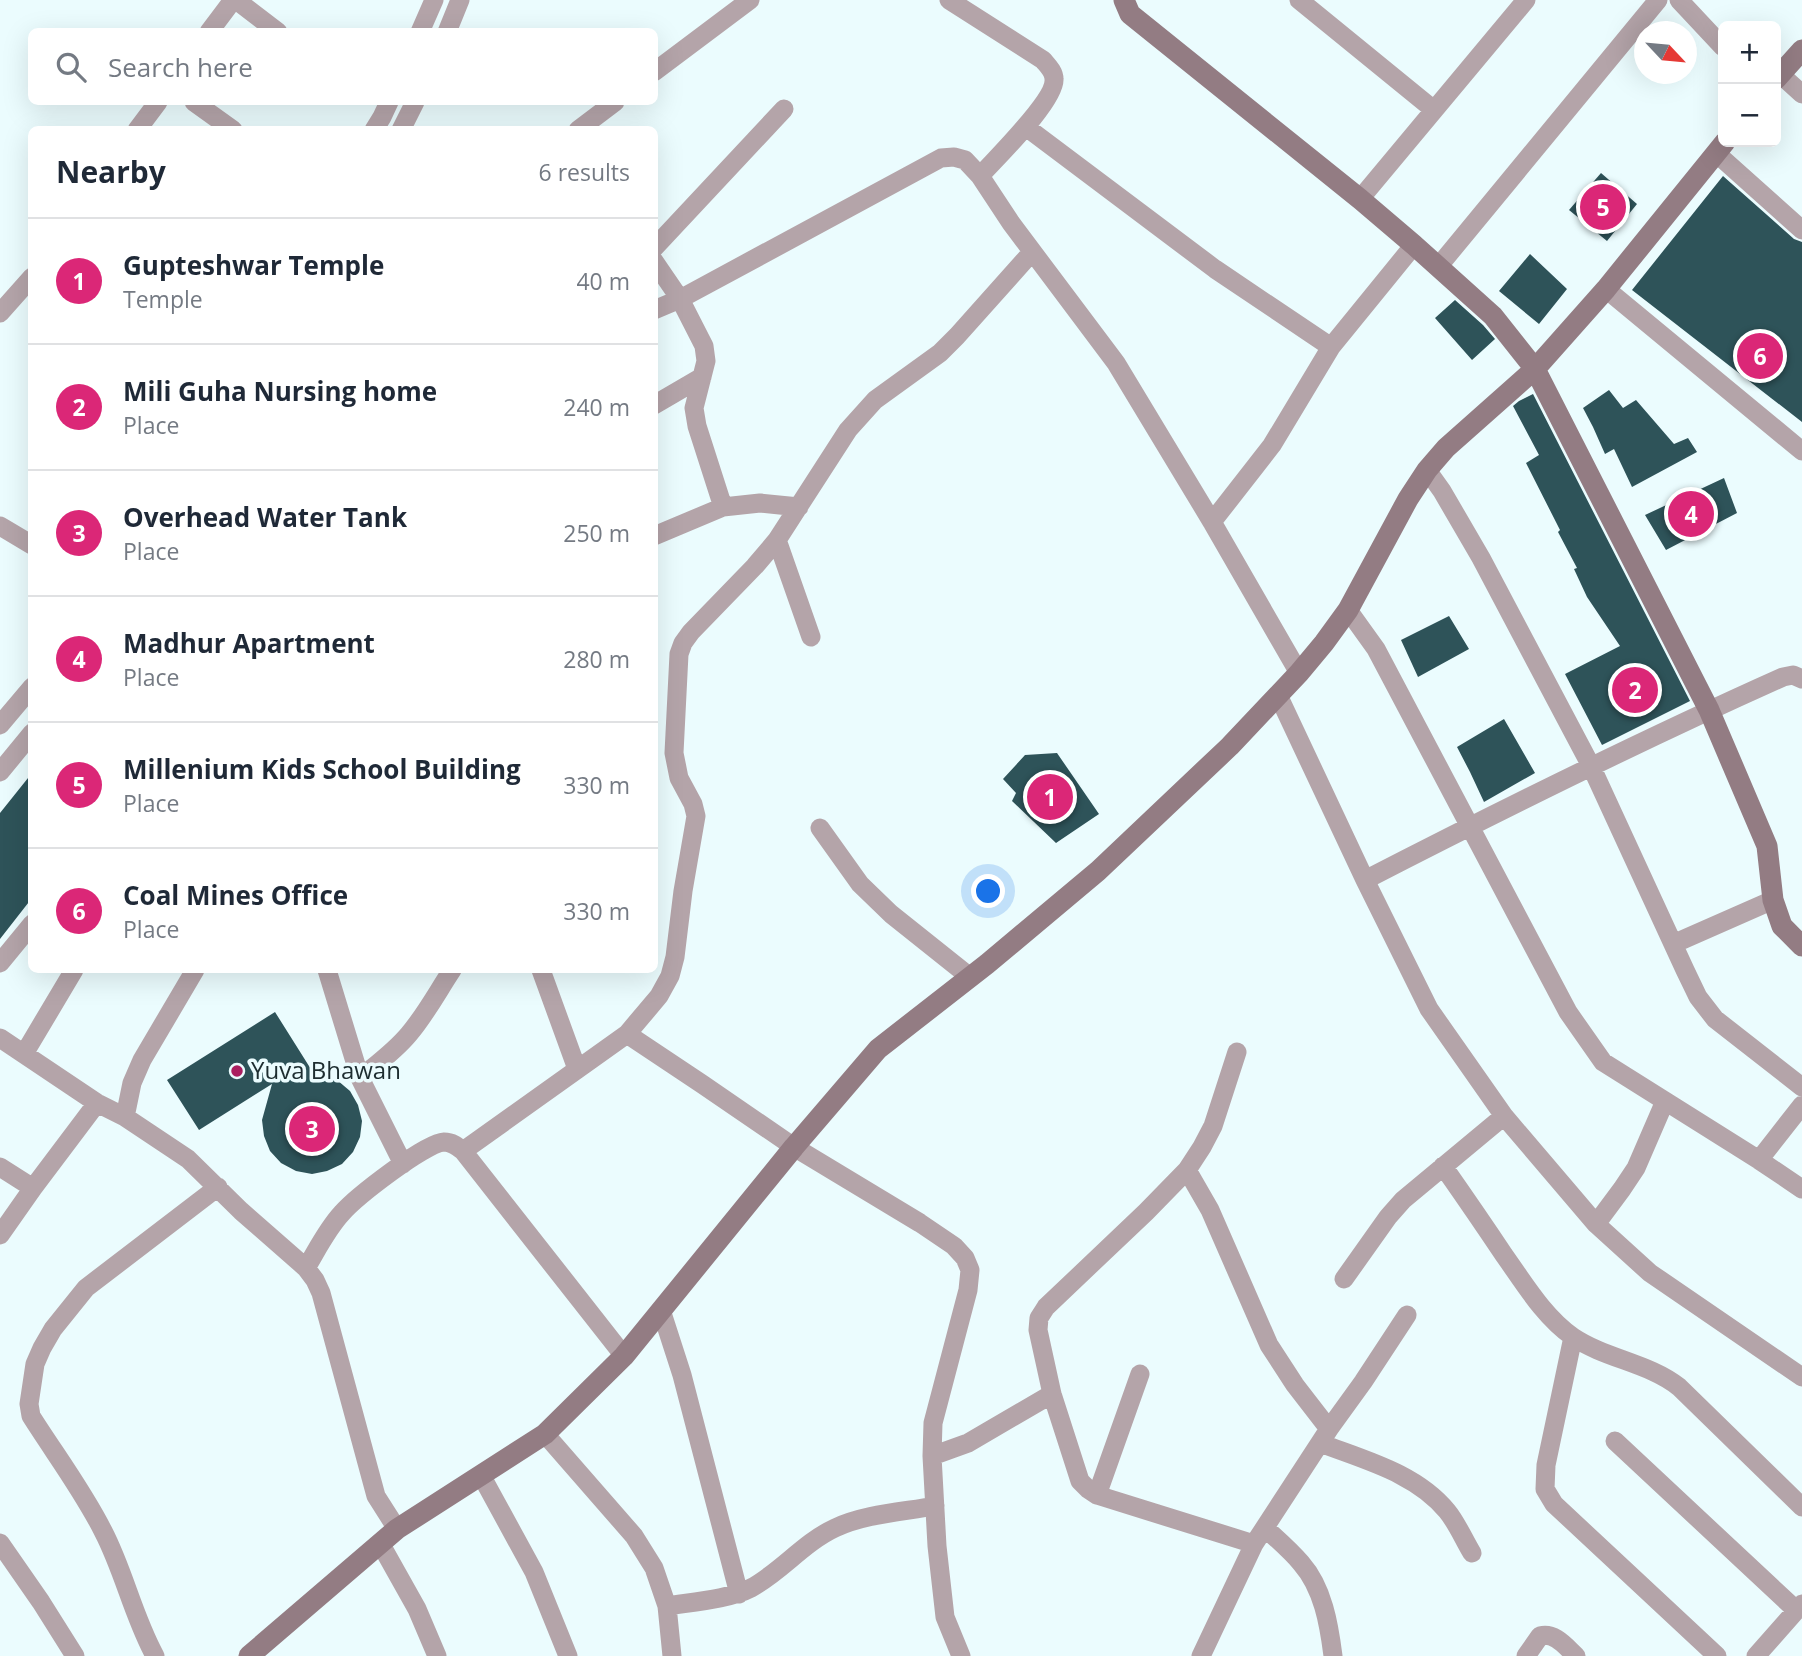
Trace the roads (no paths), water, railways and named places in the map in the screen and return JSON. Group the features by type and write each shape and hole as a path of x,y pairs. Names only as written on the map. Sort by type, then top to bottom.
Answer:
{"street":[{"path":"212,28 234,0 272,28"},
{"path":"422,28 433,0"},
{"path":"449,28 460,0"},
{"path":"658,69 750,0"},
{"path":"949,0 1043,60 1054,79 1052,89 1026,127 980,176"},
{"path":"1124,0 1130,14 1414,245 1493,316 1535,369 1709,710 1767,846 1773,900 1782,926 1802,946"},
{"path":"1299,0 1434,110"},
{"path":"1438,267 1658,0"},
{"path":"1679,0 1718,42"},
{"path":"1360,199 1521,2"},
{"path":"1781,73 1802,50"},
{"path":"1781,78 1802,94"},
{"path":"140,126 156,105"},
{"path":"198,105 227,126"},
{"path":"376,126 388,105"},
{"path":"403,126 414,105"},
{"path":"584,126 611,105"},
{"path":"658,244 785,109"},
{"path":"1026,127 1215,269 1331,347"},
{"path":"249,1656 397,1529 545,1434 624,1356 793,1147 878,1049 1098,871 1230,746 1299,673 1348,610 1408,499 1427,470 1446,448 1535,369 1606,289 1720,147 1802,230"},
{"path":"658,308 941,158 965,160 980,176 1011,223 1116,363 1299,673"},
{"path":"1212,522 1272,445 1331,347 1414,245"},
{"path":"463,1151 627,1034 659,996 670,976 696,816 693,804 679,778 674,753 679,654 683,643 777,540 848,430 875,400 940,353 1032,251"},
{"path":"658,267 680,299 704,346 706,361 694,408 697,426 723,506"},
{"path":"0,313 28,282"},
{"path":"1606,289 1802,451"},
{"path":"658,403 702,377"},
{"path":"1427,470 1481,558 1591,766 1698,997 1715,1019 1802,1087"},
{"path":"658,534 723,506 760,503 799,507"},
{"path":"0,526 28,543"},
{"path":"777,540 811,637"},
{"path":"1348,610 1376,649 1568,1012 1603,1062 1802,1189"},
{"path":"1365,880 1709,710 1783,677 1793,675 1802,679"},
{"path":"0,725 28,692"},
{"path":"1278,695 1429,1009 1504,1116 1595,1224 1650,1273 1802,1377"},
{"path":"0,772 28,738"},
{"path":"820,828 860,884 891,914 970,977"},
{"path":"1673,944 1773,900"},
{"path":"0,963 28,930"},
{"path":"24,1054 72,973"},
{"path":"125,1117 132,1083 142,1060 193,973"},
{"path":"328,973 360,1078 403,1164"},
{"path":"360,1078 397,1048 409,1034 450,973"},
{"path":"542,973 577,1069"},
{"path":"627,1034 793,1147 920,1223 954,1246 965,1258 970,1270 968,1290 933,1423 932,1456 937,1546 945,1617 961,1656"},
{"path":"0,1038 97,1103 125,1117 188,1159 316,1280 376,1496 397,1529"},
{"path":"1237,1052 1213,1126 1187,1170 1046,1307 1039,1318 1038,1330 1052,1394 1080,1481 1097,1495 1260,1536 1301,1562 1313,1578 1329,1626 1333,1656"},
{"path":"1595,1224 1636,1168 1665,1101"},
{"path":"0,1236 97,1103"},
{"path":"1759,1160 1802,1105"},
{"path":"1344,1279 1403,1200 1504,1116"},
{"path":"306,1268 340,1215 360,1195 436,1143 454,1144 463,1151 624,1356"},
{"path":"1443,1166 1533,1296 1566,1331 1613,1357 1665,1376 1802,1507"},
{"path":"0,1167 33,1188"},
{"path":"1187,1170 1210,1210 1269,1345 1324,1436 1415,1482 1431,1494 1448,1512 1472,1553"},
{"path":"155,1656 143,1635 104,1533 88,1503 31,1416 29,1404 36,1364 42,1348 53,1329 86,1288 218,1186"},
{"path":"661,1310 682,1375 739,1594"},
{"path":"1201,1656 1260,1536 1407,1315"},
{"path":"1573,1337 1546,1465 1545,1489 1554,1504 1717,1656"},
{"path":"1097,1495 1140,1374"},
{"path":"932,1456 968,1443 1052,1394"},
{"path":"545,1434 634,1536 654,1568 667,1606 672,1656"},
{"path":"1615,1441 1799,1607 1756,1656"},
{"path":"481,1475 534,1572 568,1656"},
{"path":"667,1606 739,1594 769,1577 796,1553 834,1528 865,1518 935,1506"},
{"path":"0,1543 75,1656"},
{"path":"380,1543 417,1609 437,1656"},
{"path":"1526,1656 1540,1636 1546,1634 1554,1637 1576,1656"}],"place":[{"name":"Millenium Kids School Building","path":"1603,207"},
{"name":"Coal Mines Office","path":"1760,356"},
{"name":"Madhur Apartment","path":"1691,514"},
{"name":"Mili Guha Nursing home","path":"1635,690"},
{"name":"Gupteshwar Temple","path":"1050,797"},
{"name":"Yuva Bhawan","path":"237,1071"},
{"name":"Overhead Water Tank","path":"312,1129"}]}
